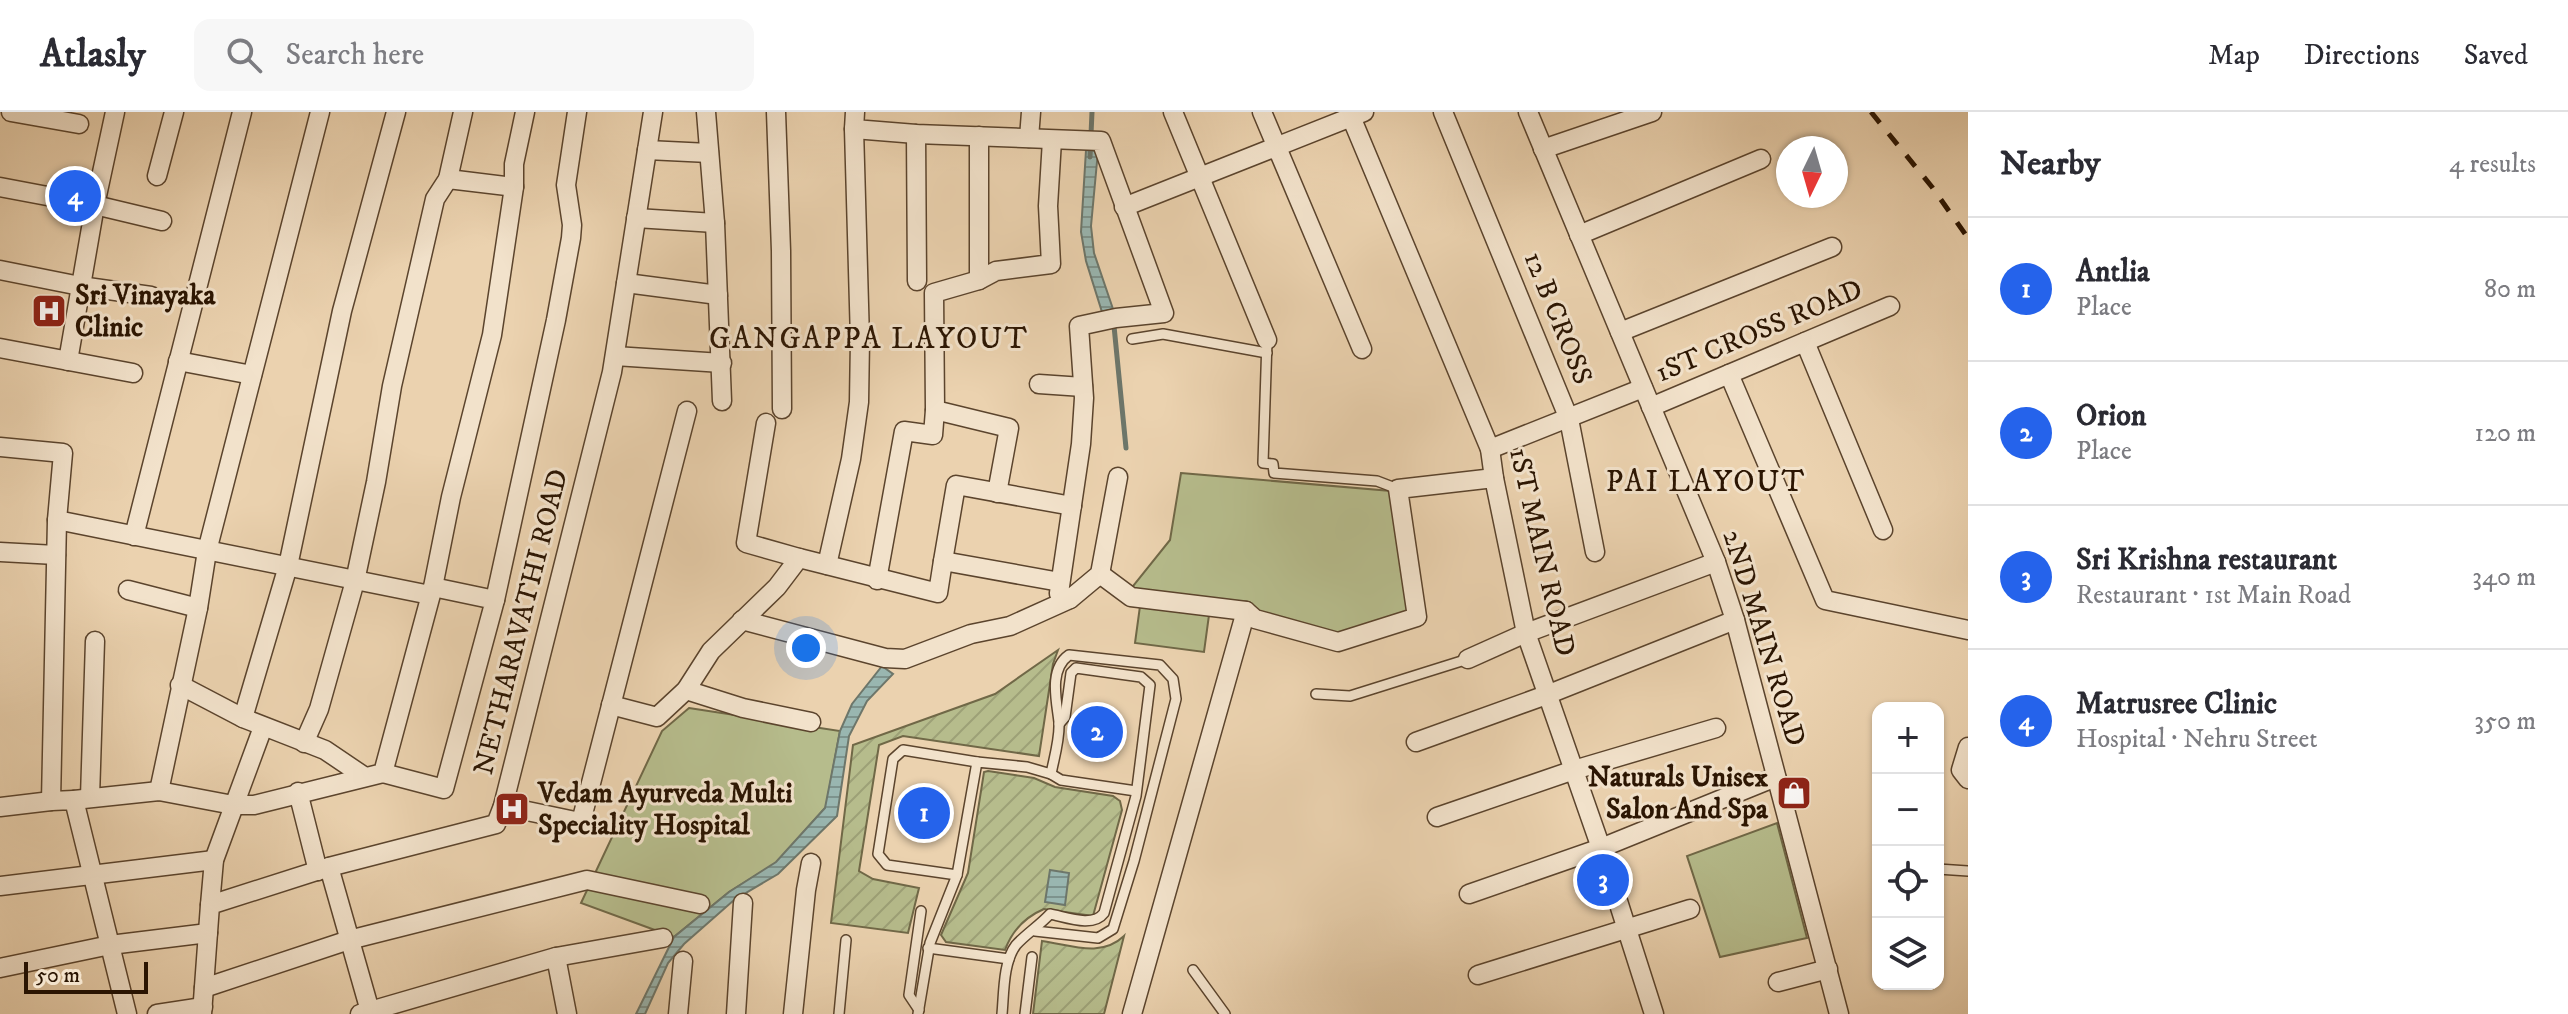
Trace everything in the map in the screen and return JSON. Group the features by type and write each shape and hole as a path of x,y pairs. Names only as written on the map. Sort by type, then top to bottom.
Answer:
{"street":[{"path":"11,112 79,124"},
{"path":"68,361 95,205 115,112"},
{"path":"157,176 174,112"},
{"path":"134,536 242,112"},
{"path":"159,791 207,551 320,112"},
{"path":"243,718 288,566 342,311 396,112"},
{"path":"304,743 319,709 355,581 392,386 435,199 448,179 463,112"},
{"path":"374,775 432,591 451,497 492,335 514,187 514,164 525,112"},
{"path":"180,685 243,718 325,750 374,775 444,789 495,600 556,320 571,238 566,185 577,112"},
{"name":"NETHARAVATHI ROAD","path":"210,905 324,869 496,824 615,356 653,112"},
{"path":"706,112 715,223 722,401"},
{"path":"776,112 782,409"},
{"path":"1029,138 1031,112"},
{"path":"1173,112 1267,346"},
{"path":"1262,112 1362,349"},
{"name":"12 B CROSS","path":"1443,112 1569,419 1595,552"},
{"name":"2ND MAIN ROAD","path":"1528,112 1716,562 1735,620 1839,1014"},
{"path":"1543,149 1652,112"},
{"path":"1124,207 1354,114"},
{"name":"1ST MAIN ROAD","path":"1354,114 1490,449 1526,633 1601,848 1654,1014"},
{"path":"827,565 851,459 859,402 855,120 916,134 1093,141 1124,207 1164,313 1079,326 1083,387 1081,444 1059,593 1070,599"},
{"path":"916,134 917,281"},
{"path":"979,136 979,280"},
{"path":"877,580 904,431 933,435 934,293 979,280 996,271 1051,264 1048,206 1052,140"},
{"path":"647,150 709,153"},
{"path":"1579,235 1761,159"},
{"path":"448,179 514,187"},
{"path":"0,187 162,221"},
{"path":"636,218 715,223"},
{"path":"1620,332 1832,247"},
{"path":"0,270 151,296"},
{"path":"626,283 718,295"},
{"name":"1ST CROSS ROAD","path":"1651,407 1890,306"},
{"path":"1805,342 1883,530"},
{"path":"0,348 133,373"},
{"path":"615,356 722,363"},
{"path":"178,361 252,375"},
{"path":"1729,374 1825,600 1968,630"},
{"path":"1039,384 1083,387"},
{"path":"1490,449 1643,388"},
{"path":"935,410 1009,428 997,493"},
{"path":"503,806 575,821 582,818 687,411"},
{"path":"766,423 746,543 877,580 938,593 956,485 1072,506"},
{"path":"0,447 63,453 57,520 51,801"},
{"path":"742,620 885,658 905,659 971,634 1010,626 1070,599 1100,574 1118,477"},
{"path":"1100,574 1131,597 1246,611 1255,619 1338,642 1417,617 1398,489 1494,478"},
{"path":"57,520 355,581 495,600"},
{"path":"0,552 56,555"},
{"path":"611,705 657,717 686,690 711,651 777,587 799,558"},
{"path":"943,561 1060,582"},
{"path":"1468,659 1526,633 1716,562"},
{"path":"128,590 198,608"},
{"path":"1132,1014 1246,611"},
{"path":"1416,742 1549,694 1735,620"},
{"path":"95,641 82,798 90,873 127,1014"},
{"path":"686,690 743,708 811,722"},
{"path":"203,1003 214,860 263,727"},
{"path":"1437,817 1574,770 1716,728"},
{"path":"1968,747 1961,770 1968,779"},
{"path":"0,807 159,791 233,805 254,805 374,775"},
{"path":"1469,894 1601,848 1776,777"},
{"path":"298,792 371,1012 556,957 663,938"},
{"path":"0,886 214,860"},
{"path":"793,1014 811,863"},
{"path":"157,1014 203,1003 349,940 587,880 700,904"},
{"path":"736,1014 743,903"},
{"path":"1478,975 1690,909"},
{"path":"0,968 110,945 208,933"},
{"path":"556,957 567,1014"},
{"path":"678,1014 683,961"},
{"path":"1778,982 1828,969"}],"lane":[{"path":"1132,339 1163,334 1267,346 1263,463 1273,464 1274,473 1377,481 1398,489"},
{"path":"1035,931 1098,938 1113,929 1176,699 1173,679 1165,669 1154,663 1069,655 1060,666 1054,699 1059,724 1051,774"},
{"path":"1316,694 1350,696 1468,659"},
{"path":"1002,1014 1009,959 1017,944 1035,931 1050,914 1093,922 1102,916 1136,791 1151,690 1145,678 1076,668 1071,673 1065,717 1059,724"},
{"path":"957,875 887,865 878,854 893,759 903,750 1027,767 1061,780 1136,791"},
{"path":"919,1012 928,948 957,875 977,762"},
{"path":"1944,869 1968,871"},
{"path":"919,1012 909,995 921,911"},
{"path":"839,1014 846,940"},
{"path":"928,948 1009,959"},
{"path":"1025,1014 1032,957"},
{"path":"1193,970 1225,1014"}],"green space":[{"path":"1181,473 1391,491 1411,615 1337,637 1129,591 1170,540"},
{"path":"1140,606 1209,615 1204,652 1135,643"},
{"path":"1058,650 1053,664 1039,756 903,736 879,745 859,871 873,879 919,888 908,933 831,923 853,745 995,694"},
{"path":"689,708 840,731 826,807 776,863 729,892 674,937 581,903 662,731"},
{"path":"984,772 1034,778 1055,787 1113,796 1120,801 1122,810 1093,916 1044,909 1020,925 1005,950 946,942 941,935 968,873"},
{"path":"1777,823 1807,938 1720,957 1687,856"},
{"path":"1124,936 1104,1014 1033,1014 1042,941 1096,948 1106,947"}],"water":[{"path":"1086,150 1098,151 1091,226 1094,253 1113,309 1102,312 1086,261 1081,232"},
{"path":"882,666 893,674 867,701 849,736 837,816 778,874 734,900 684,944 668,963 645,1014 636,1014 674,937 729,892 776,862 825,808 840,731 852,704"},
{"path":"1050,870 1069,873 1065,905 1045,902"}],"waterway":[{"path":"1090,157 1092,112"},
{"path":"1114,326 1126,448"}],"railway":[{"path":"1871,112 1932,187 1968,238"}],"place":[{"name":"Matrusree Clinic","path":"75,196"},
{"name":"Sri Vinayaka Clinic","path":"49,311"},
{"name":"Orion","path":"1097,732"},
{"name":"Naturals Unisex Salon And Spa","path":"1794,793"},
{"name":"Vedam Ayurveda Multi Speciality Hospital","path":"512,809"},
{"name":"Antlia","path":"924,813"},
{"name":"Sri Krishna restaurant","path":"1603,880"}],"district":[{"name":"GANGAPPA LAYOUT","path":"869,339"},
{"name":"PAI LAYOUT","path":"1706,482"}]}
